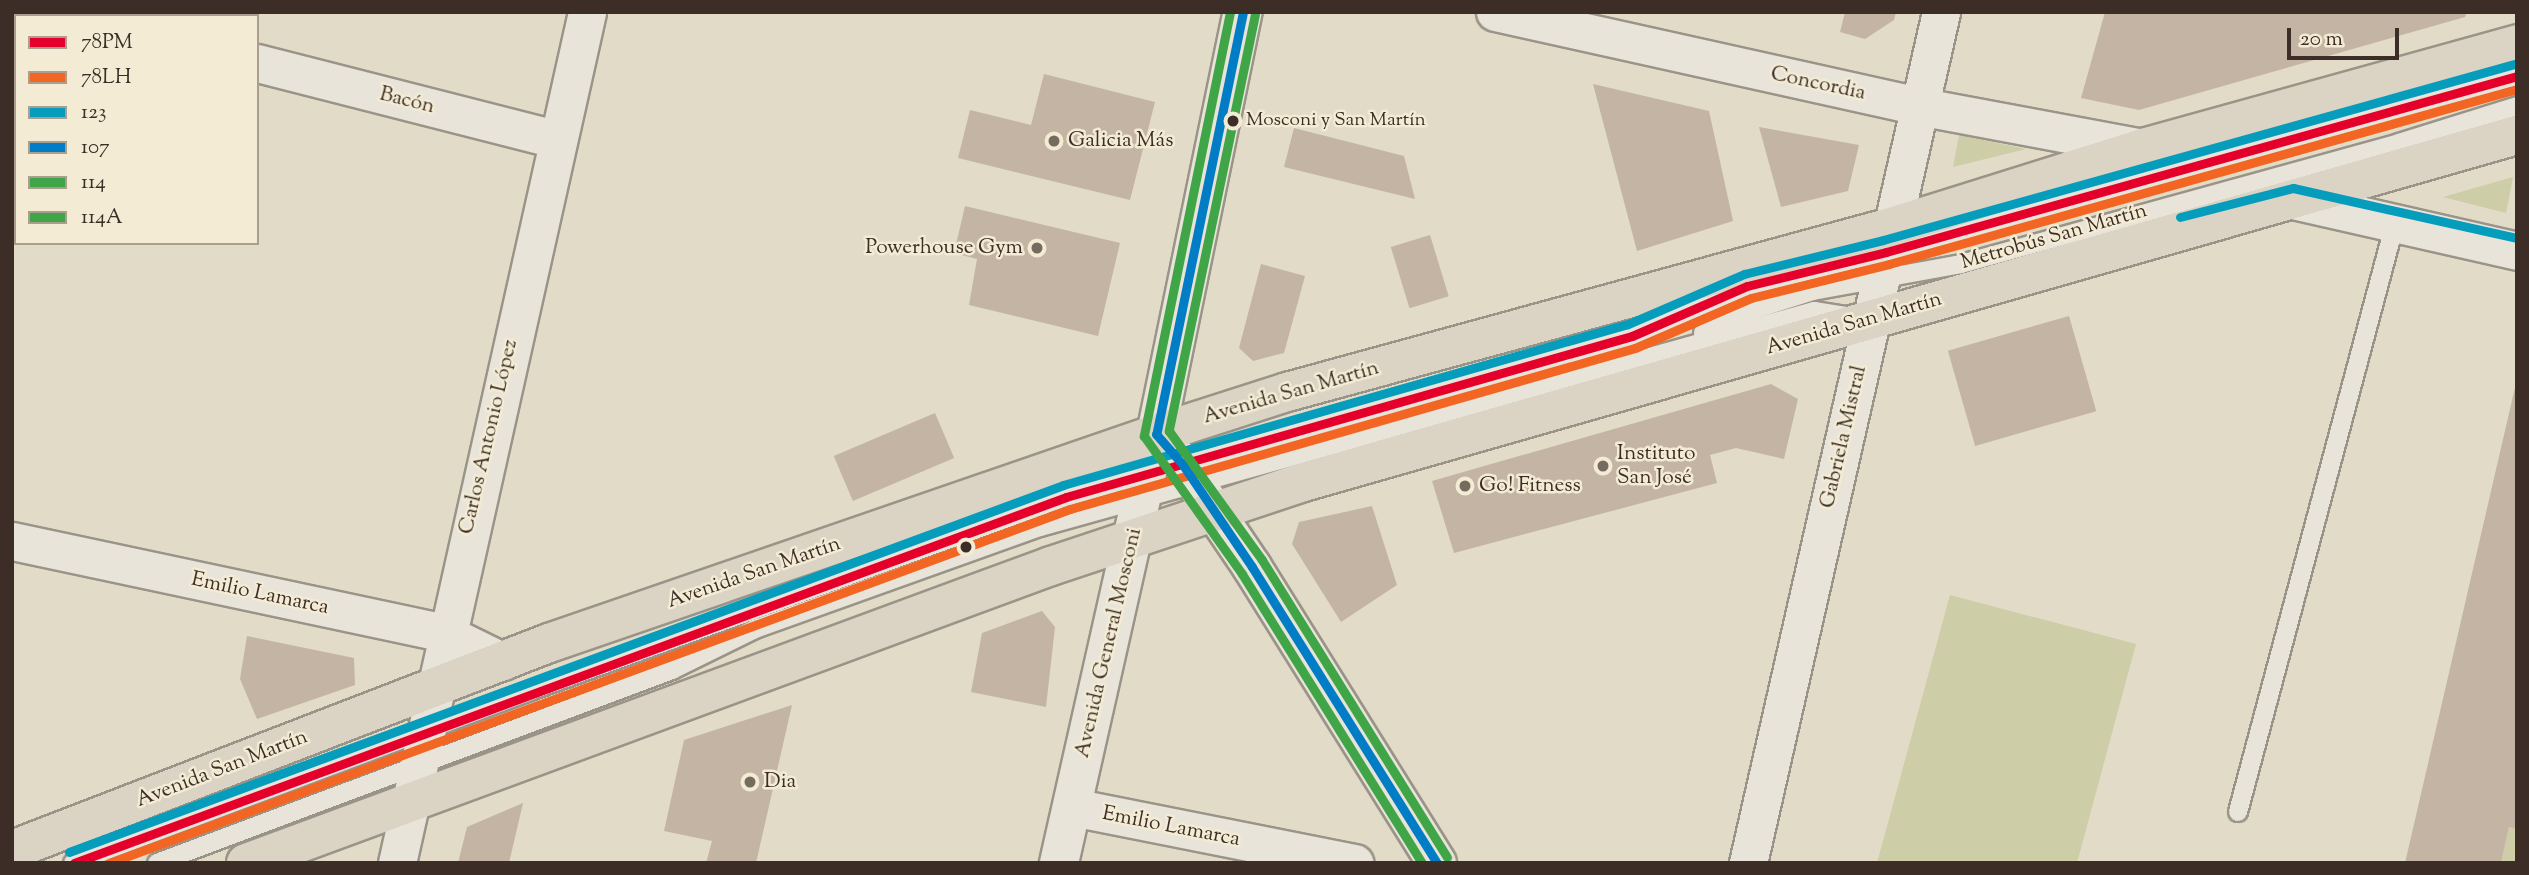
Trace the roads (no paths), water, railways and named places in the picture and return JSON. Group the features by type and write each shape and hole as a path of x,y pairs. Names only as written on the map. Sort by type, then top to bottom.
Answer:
{"main road":[{"name":"Avenida General Mosconi","path":"1059,863 1133,540 1177,486 1156,434 1243,12"},
{"name":"Avenida San Martín","path":"12,850 502,661 1156,434 1287,392 1885,254 2143,148 2517,44"},
{"name":"Avenida San Martín","path":"246,863 419,765 1133,540 1177,486 1300,483 2517,135"},
{"path":"1177,486 1437,863"}],"street":[{"name":"Carlos Antonio López","path":"397,863 445,633 587,12"},
{"name":"Concordia","path":"1494,12 1918,106 2143,148"},
{"name":"Gabriela Mistral","path":"1748,863 1941,12"},
{"name":"Bacón","path":"259,64 556,139"},
{"path":"2292,200 2517,251"},
{"name":"Emilio Lamarca","path":"12,541 445,633 502,661"},
{"name":"Emilio Lamarca","path":"1072,807 1354,863"}],"lane":[{"name":"Metrobús San Martín","path":"73,863 419,765 1066,497 1177,486 1632,336 1746,286 1885,254 2517,76"},
{"name":"Metrobús San Martín","path":"1675,348 1734,316 1813,291 1885,254 1961,264 2399,143 2517,106"},
{"path":"2238,812 2395,223"},
{"name":"Metrobús San Martín","path":"157,863 672,670 755,629 1040,527 1177,486 1814,311 1871,320"}],"place":[{"name":"Mosconi y San Martín","path":"1233,121"},
{"name":"Galicia Más","path":"1054,141"},
{"name":"Powerhouse Gym","path":"1037,248"},
{"name":"Instituto San José","path":"1603,466"},
{"name":"Go! Fitness","path":"1465,486"},
{"name":"Dia","path":"750,782"}]}
